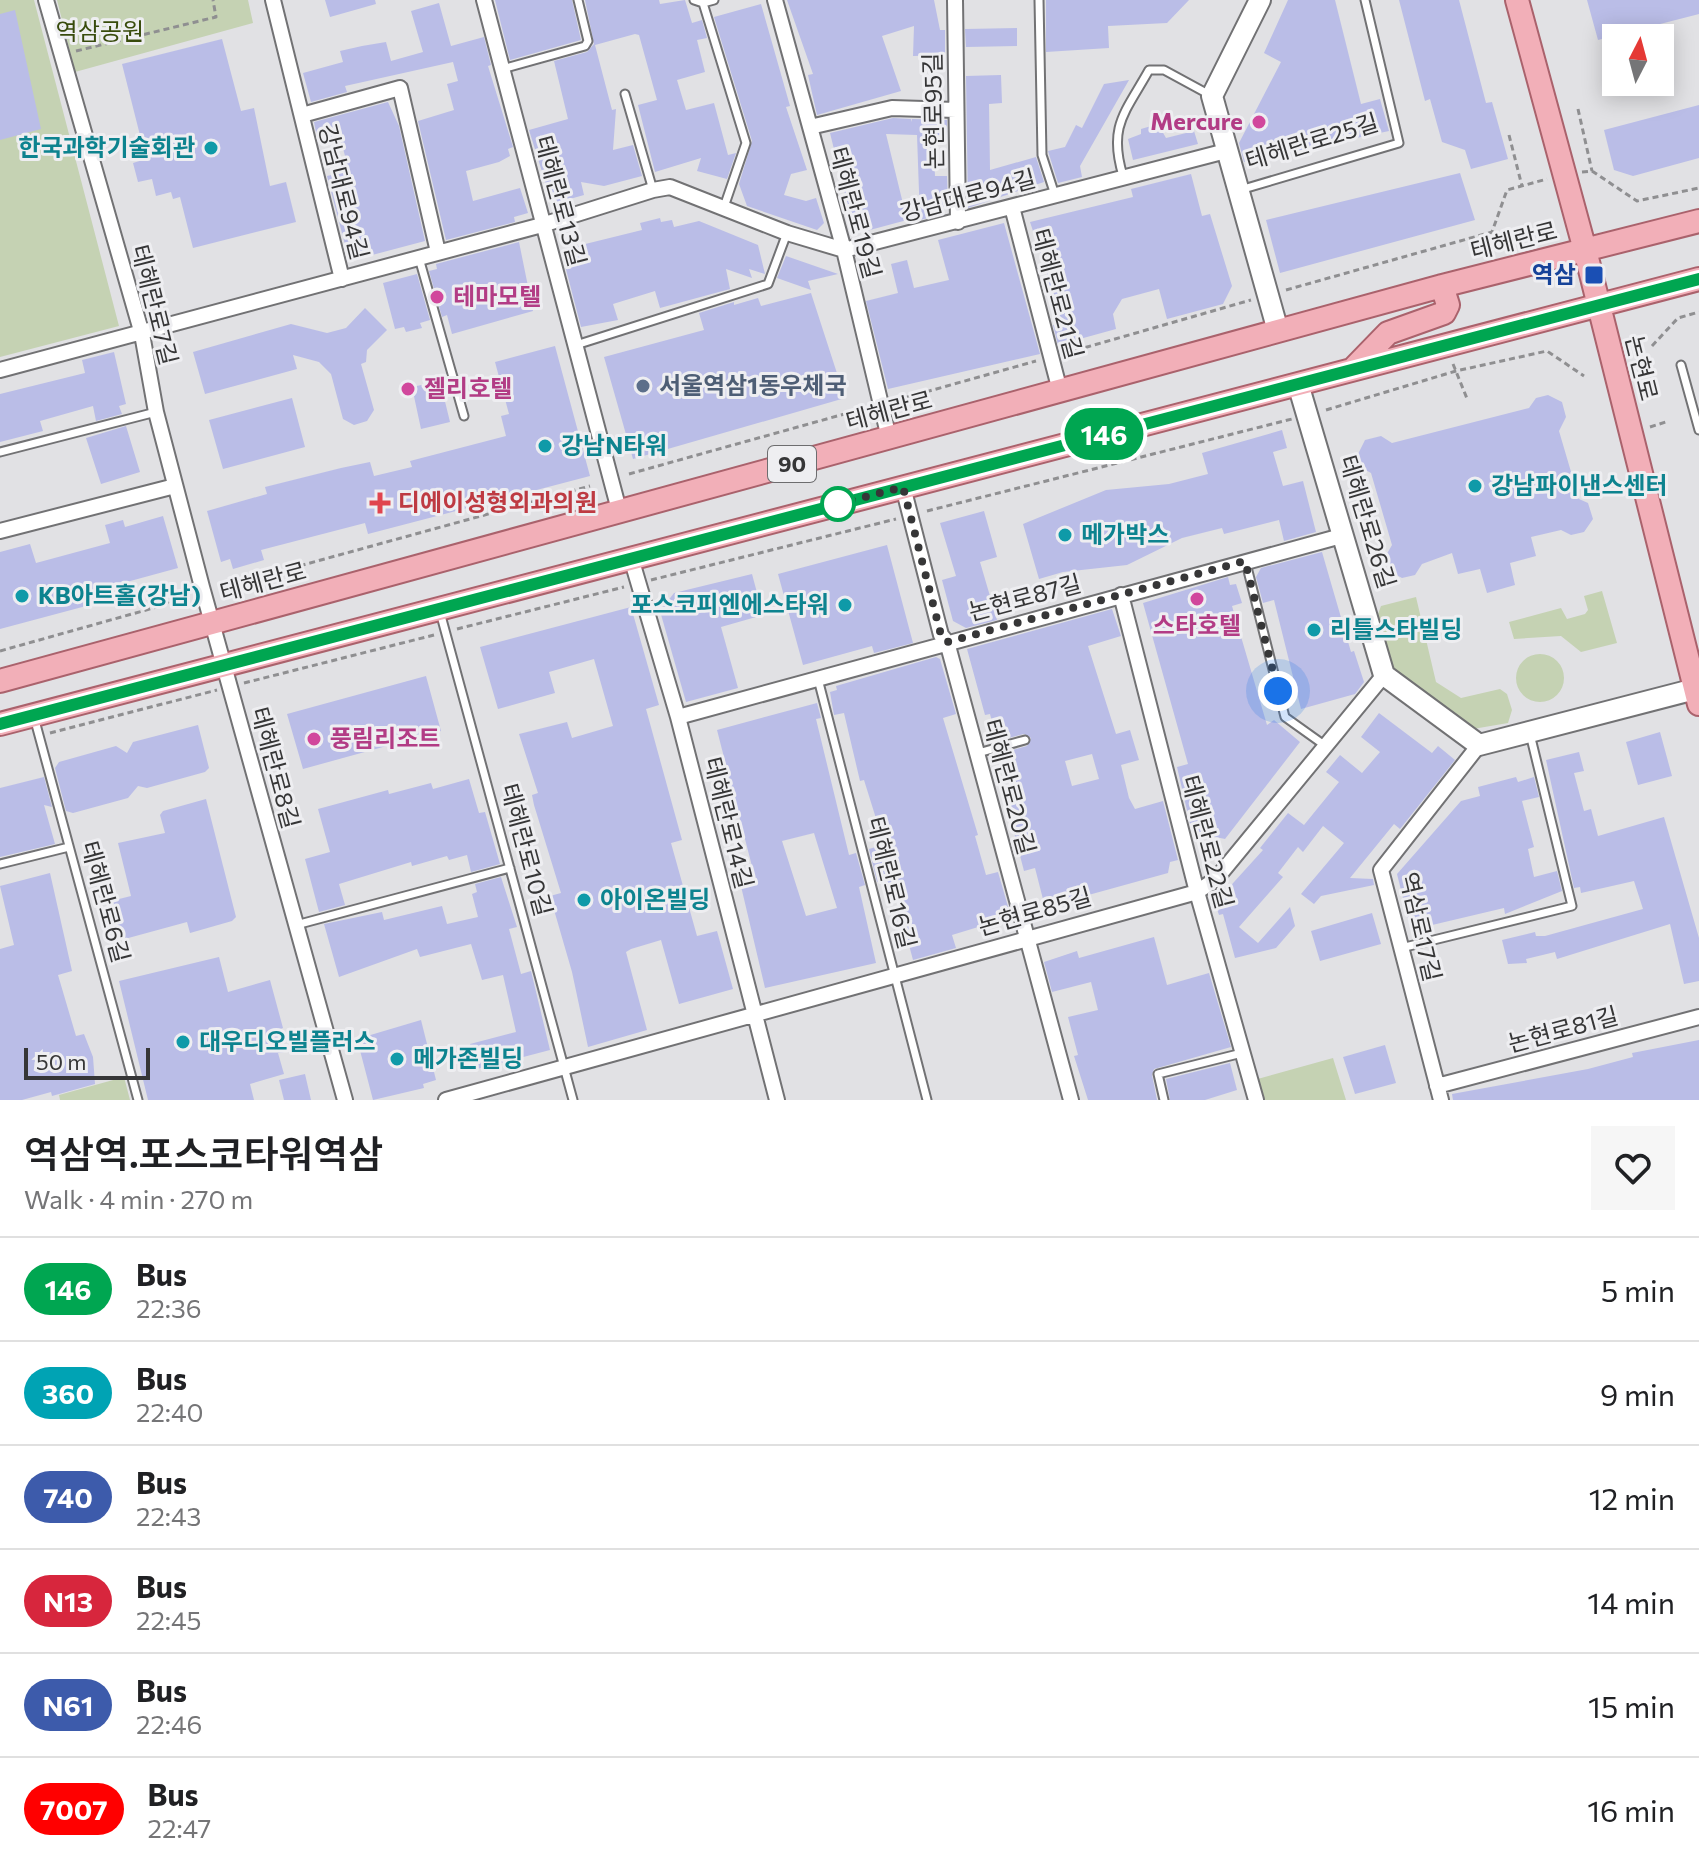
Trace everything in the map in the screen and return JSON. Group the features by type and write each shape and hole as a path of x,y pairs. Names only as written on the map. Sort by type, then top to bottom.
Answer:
{"main road":[{"name":"논현로","path":"1517,0 1585,250 1698,694"},
{"name":"테헤란로","path":"0,681 1442,286 1699,221"},
{"name":"90","path":"0,724 36,725 443,621 631,558 1699,279"},
{"path":"1353,369 1388,333 1444,313 1448,305 1442,286"}],"street":[{"name":"테헤란로7길","path":"46,0 142,334 156,412 212,622"},
{"name":"강남대로94길","path":"273,0 342,279"},
{"name":"테헤란로13길","path":"484,0 619,510"},
{"name":"테헤란로19길","path":"775,0 844,250 889,438"},
{"name":"논현로95길","path":"955,0 958,222"},
{"path":"1212,96 1260,0"},
{"name":"강남대로94길","path":"302,115 400,88 438,252"},
{"name":"테헤란로25길","path":"1212,96 1278,331"},
{"path":"810,127 892,108 956,110"},
{"name":"강남대로94길","path":"0,370 542,225 653,190 670,187 787,233 844,250 1226,151"},
{"name":"테헤란로21길","path":"1012,207 1060,391"},
{"name":"테헤란로26길","path":"1298,384 1384,675"},
{"path":"0,531 175,486"},
{"name":"테헤란로20길","path":"903,487 941,635 947,642 1071,1100"},
{"name":"논현로87길","path":"678,717 817,676 1345,535"},
{"name":"테헤란로14길","path":"631,558 678,717 777,1100"},
{"name":"테헤란로22길","path":"1121,595 1197,892 1256,1100"},
{"name":"테헤란로8길","path":"212,622 345,1100"},
{"path":"1384,675 1479,745 1698,694"},
{"name":"논현로85길","path":"446,1100 755,1017 1197,892 1216,879 1384,675"},
{"name":"역삼로17길","path":"1439,1093 1381,870 1479,745"},
{"name":"논현로81길","path":"1439,1093 1699,1017"}],"lane":[{"path":"502,69 585,46 588,41 578,0"},
{"path":"694,0 703,3 714,0"},
{"name":"테헤란로21길","path":"1039,0 1042,155 1055,195"},
{"name":"테헤란로25길","path":"1237,191 1399,143 1365,0"},
{"path":"703,3 746,143 724,209"},
{"path":"1124,178 1115,144 1117,128 1149,70 1164,70 1212,96"},
{"path":"625,94 653,190"},
{"path":"576,345 768,284 787,233"},
{"path":"419,258 464,416"},
{"path":"1681,365 1699,430"},
{"path":"0,452 156,412"},
{"path":"1245,561 1285,717 1327,747"},
{"name":"테헤란로10길","path":"443,621 573,1100"},
{"name":"테헤란로16길","path":"817,676 927,1100"},
{"name":"테헤란로6길","path":"36,725 138,1100"},
{"path":"1401,948 1572,906 1530,733"},
{"path":"978,753 1025,740"},
{"path":"0,864 69,847"},
{"path":"296,925 510,868"},
{"path":"1164,1100 1158,1074 1242,1053"}],"path":[{"path":"61,54 216,17 213,0"},
{"path":"1578,109 1592,171 1637,201 1699,188"},
{"path":"1509,135 1522,186"},
{"path":"629,474 1492,232 1507,190"},
{"path":"1652,346 1678,318 1699,312"},
{"path":"1446,345 1468,401"},
{"path":"36,725 443,621 638,584 1307,416 1456,371 1547,351 1584,376"},
{"path":"223,582 257,582 270,574 590,486"},
{"path":"0,651 164,605 181,592"}],"green space":[{"path":"0,0 34,0 119,326 0,357"},
{"name":"역삼공원","path":"57,0 248,0 253,23 75,72"},
{"path":"1602,591 1617,643 1581,652 1561,636 1514,639 1509,622 1561,608 1567,619 1585,614 1588,610 1584,596"},
{"path":"1416,597 1436,682 1461,698 1500,689 1507,694 1512,710 1508,723 1473,729 1389,666 1378,614 1381,606"},
{"path":"1540,654 1549,655 1557,661 1563,669 1563,687 1557,695 1549,701 1540,702 1531,701 1523,695 1517,687 1516,678 1517,669 1523,661 1531,655"},
{"path":"1333,1058 1346,1100 1259,1100 1254,1080"},
{"path":"124,1077 130,1100 60,1100 59,1095"}],"building":[{"path":"325,0 375,0 376,4 330,17"},
{"path":"495,0 572,0 581,40 510,60"},
{"path":"585,0 659,0 660,4 685,0 692,23 702,20 707,38 697,40 705,72 677,80 686,110 714,103 728,155 736,153 727,179 697,171 701,158 655,172 638,105 657,100 639,35 635,34 595,45 612,110 616,109 613,150 633,145 642,176 604,186 581,182 584,195 552,204 529,130 568,119 554,61 587,52 594,44"},
{"path":"787,0 934,0 940,30 945,30 945,55 913,56 914,26 882,36 901,91 817,115 808,75 813,74"},
{"path":"1046,0 1189,0 1167,23 1108,26 1109,48 1046,52"},
{"path":"1288,0 1335,0 1361,104 1380,99 1389,131 1244,162 1239,143 1281,62 1264,53"},
{"path":"1399,0 1459,0 1486,103 1492,102 1508,159 1471,169 1465,150 1442,142 1430,99 1425,101"},
{"path":"1587,0 1699,0 1699,14 1660,24 1602,24 1602,39 1598,40"},
{"path":"439,3 451,46 484,37 491,65 488,66 513,147 508,149 510,156 499,162 466,171 473,201 520,188 528,213 514,217 515,222 446,240 418,121 454,110 447,84 458,81 453,62 345,86 347,92 311,102 303,73 343,62 340,51 362,46 386,42 391,61 423,52 411,11"},
{"path":"761,4 790,106 786,107 807,170 791,174 784,195 806,201 816,198 824,223 817,230 747,206 739,184 752,141 714,17"},
{"path":"15,10 41,129 0,140 0,14"},
{"path":"1017,28 1017,46 966,47 965,29"},
{"name":"한국과학기술회관","path":"222,39 241,111 254,108 270,186 286,182 296,222 193,248 180,197 173,199 171,192 156,196 152,179 138,182 133,163 146,159 122,64"},
{"path":"1001,75 1002,103 989,104 990,170 1036,157 1044,182 968,208 966,76"},
{"path":"1129,80 1080,166 1082,177 1058,183 1048,151 1065,147 1076,125 1082,128 1104,84"},
{"path":"388,102 399,126 425,241 357,259 356,254 348,256 327,176 349,171 340,137 318,142 314,122"},
{"path":"1699,105 1699,158 1633,176 1614,170 1604,130"},
{"path":"893,118 911,119 912,122 912,119 947,120 947,135 933,135 935,176 947,176 948,207 932,207 932,217 920,220 917,135 886,134 907,220 855,234 830,133"},
{"path":"1158,124 1166,138 1194,131 1198,144 1133,160 1128,139 1141,134 1141,129"},
{"path":"1460,173 1475,220 1280,273 1266,220"},
{"path":"1191,174 1202,216 1210,214 1232,286 1223,304 1167,319 1159,289 1122,299 1113,314 1116,329 1058,345 1053,325 1057,324 1046,283 1050,282 1030,222 1133,197 1131,189"},
{"path":"660,218 661,222 672,220 674,227 699,221 758,245 765,274 749,269 752,278 726,269 730,289 660,308 655,291 613,304 618,320 581,327 561,250 642,230 640,223"},
{"path":"1004,223 1040,354 888,389 866,301 898,293 891,264 907,260 914,288 949,280 938,240"},
{"path":"519,242 533,311 452,334 447,315 442,317 429,271 437,269 436,264"},
{"path":"786,256 838,274 808,281 811,290 777,278"},
{"path":"417,274 430,320 420,323 422,328 406,332 404,327 395,329 383,283"},
{"path":"811,293 845,398 633,459 604,357 704,330 699,313 734,302 734,305 758,298 761,306"},
{"path":"365,308 387,330 367,350 366,362 361,364 374,410 367,421 354,425 343,419 331,374 319,362 293,355 297,369 205,394 193,352 291,324 327,333 346,328"},
{"path":"555,346 590,476 368,534 365,523 261,550 264,560 233,569 230,559 221,562 207,511 267,494 265,487 370,462 374,476 412,467 410,461 506,436 501,416 509,414 495,362"},
{"path":"114,352 126,404 119,406 122,414 96,421 93,406 40,421 43,431 0,442 0,394 85,373 82,360"},
{"path":"440,381 450,422 421,429 412,387"},
{"name":"강남파이낸스센터","path":"1548,395 1562,402 1566,417 1559,431 1579,499 1588,503 1593,519 1584,532 1571,535 1561,530 1531,537 1536,556 1510,563 1515,585 1487,593 1480,569 1458,574 1452,553 1422,564 1415,575 1402,578 1389,571 1385,557 1392,545 1371,473 1362,468 1358,454 1365,440 1381,436 1392,443 1529,408 1536,398"},
{"path":"292,398 305,447 223,469 209,420"},
{"path":"126,426 140,472 101,484 86,438"},
{"path":"1282,430 1287,448 1273,452 1283,486 1303,481 1316,532 1284,541 1279,520 1224,534 1222,528 1182,538 1127,565 1063,572 1039,579 1023,524 1106,490 1169,484 1208,474 1202,453"},
{"path":"984,511 997,557 980,562 997,620 966,628 953,621 942,580 956,576 940,523"},
{"path":"163,516 178,568 112,586 116,598 0,629 0,552 30,544 36,563 110,543 105,525 123,520 125,527"},
{"name":"포스코피엔에스타워","path":"887,545 913,643 874,653 872,646 803,665 778,574"},
{"path":"1322,552 1351,652 1354,651 1364,682 1355,694 1301,709 1274,600 1263,603 1256,577 1261,568"},
{"path":"752,574 763,615 721,627 738,688 686,702 660,611 674,593"},
{"path":"1228,577 1230,585 1236,584 1242,603 1232,606 1267,725 1274,720 1300,742 1225,839 1192,832 1177,767 1188,764 1143,603"},
{"path":"631,607 659,705 646,709 682,840 671,843 697,936 717,931 733,989 679,1004 661,940 631,949 626,952 647,1030 588,1047 572,972 550,896 561,893 534,805 532,795 538,793 519,734 567,722 572,738 613,726 594,659 549,672 555,693 498,709 480,647"},
{"path":"1112,609 1121,636 1088,646 1116,734 1130,730 1139,760 1121,765 1129,798 1135,809 1163,801 1178,860 1170,862 1168,873 1045,907 1035,868 1024,871 1003,790 1012,788 1002,753 1027,746 1031,738 1024,734 997,741 990,714 985,715 967,649","holes":["1092,754 1099,779 1072,786 1065,761"]},
{"path":"936,657 940,659 956,714 943,718 978,835 975,836 986,875 998,872 1011,917 952,935 956,948 913,960 896,896 891,898 885,879 877,882 869,849 879,846 873,829 879,828 864,780 860,781 844,713 834,715 830,692 837,690 836,686"},
{"path":"426,676 441,731 303,769 287,714"},
{"path":"817,703 821,718 816,719 849,855 856,853 865,885 859,887 876,963 765,988 740,882 755,878 717,730","holes":["814,833 837,908 806,916 782,841"]},
{"path":"1379,713 1432,753 1438,746 1455,760 1400,829 1394,824 1350,878 1373,879 1374,885 1321,896 1314,904 1301,894 1344,843 1323,826 1303,852 1298,847 1278,873 1283,877 1239,927 1258,943 1290,907 1295,926 1276,948 1235,958 1223,914 1219,915 1215,903 1263,850 1260,848 1288,813 1304,825 1339,782 1326,772 1340,755 1362,773 1380,752 1361,737"},
{"path":"198,725 209,768 205,772 147,788 138,786 128,798 73,813 66,811 55,768 59,762 116,746 127,753 133,742"},
{"path":"1660,732 1672,776 1638,785 1626,742"},
{"path":"1579,752 1584,771 1574,773 1584,811 1591,809 1598,836 1664,817 1699,938 1699,981 1684,984 1670,924 1557,959 1555,952 1526,959 1527,963 1508,964 1502,940 1535,932 1536,936 1545,936 1643,909 1634,881 1581,893 1580,887 1574,888 1546,760"},
{"path":"44,777 52,807 44,805 55,844 0,857 0,788"},
{"path":"1516,777 1518,782 1534,777 1539,797 1522,801 1534,847 1528,849 1534,877 1557,871 1562,891 1505,914 1504,908 1411,930 1397,874 1461,801 1480,796 1478,787"},
{"path":"469,779 479,813 485,812 500,864 471,872 467,855 449,860 447,856 412,866 411,862 339,884 345,905 319,912 305,859 330,852 318,809 388,790 389,794 431,783 433,789"},
{"path":"206,799 236,917 232,921 190,933 187,922 121,940 111,901 131,896 118,843 165,833 160,815 163,811"},
{"path":"50,873 72,971 58,975 76,1036 84,1034 93,1057 95,1084 52,1096 51,1092 22,1100 0,1100 0,949 14,945 0,886"},
{"path":"501,877 517,927 509,929 521,974 531,971 550,1050 477,1069 470,1044 516,1032 503,975 482,980 471,944 420,957 417,949 339,977 324,924 382,912 384,920 442,906 447,924 478,917 472,894 477,892 475,884"},
{"path":"1372,913 1381,944 1320,961 1311,931"},
{"path":"1154,937 1167,985 1209,973 1231,1047 1154,1069 1152,1075 1157,1100 1088,1100 1074,1056 1078,1055 1068,1017 1098,1010 1091,982 1052,992 1044,962 1077,951 1079,958"},
{"name":"대우디오빌플러스","path":"219,957 228,992 270,980 283,1028 278,1030 284,1052 278,1053 284,1074 250,1084 254,1100 148,1100 119,981"},
{"name":"메가존빌딩","path":"421,1020 436,1080 423,1084 424,1088 373,1100 357,1039"},
{"path":"1699,1040 1699,1100 1453,1100 1452,1094 1588,1069 1633,1057 1632,1053"},
{"path":"1385,1045 1396,1083 1355,1094 1343,1057"},
{"path":"1230,1063 1237,1090 1205,1100 1170,1100 1166,1079"},
{"path":"305,1074 311,1100 284,1100 279,1080"}],"bus line":[{"name":"146","path":"0,724 1699,279"}],"place":[{"name":"Mercure","path":"1259,122"},
{"name":"한국과학기술회관","path":"211,148"},
{"name":"역삼","path":"1594,275"},
{"name":"테마모텔","path":"437,297"},
{"name":"서울역삼1동우체국","path":"643,386"},
{"name":"젤리호텔","path":"408,389"},
{"name":"강남N타워","path":"545,446"},
{"name":"강남파이낸스센터","path":"1475,486"},
{"name":"디에이성형외과의원","path":"380,503"},
{"name":"메가박스","path":"1065,535"},
{"name":"KB아트홀(강남)","path":"22,596"},
{"name":"스타호텔","path":"1197,599"},
{"name":"포스코피엔에스타워","path":"845,605"},
{"name":"리틀스타빌딩","path":"1314,630"},
{"name":"풍림리조트","path":"314,739"},
{"name":"아이온빌딩","path":"584,900"},
{"name":"대우디오빌플러스","path":"183,1042"},
{"name":"메가존빌딩","path":"397,1059"}],"route":[{"path":"838,504 903,487 941,635 947,642 1245,561 1278,691"}]}
